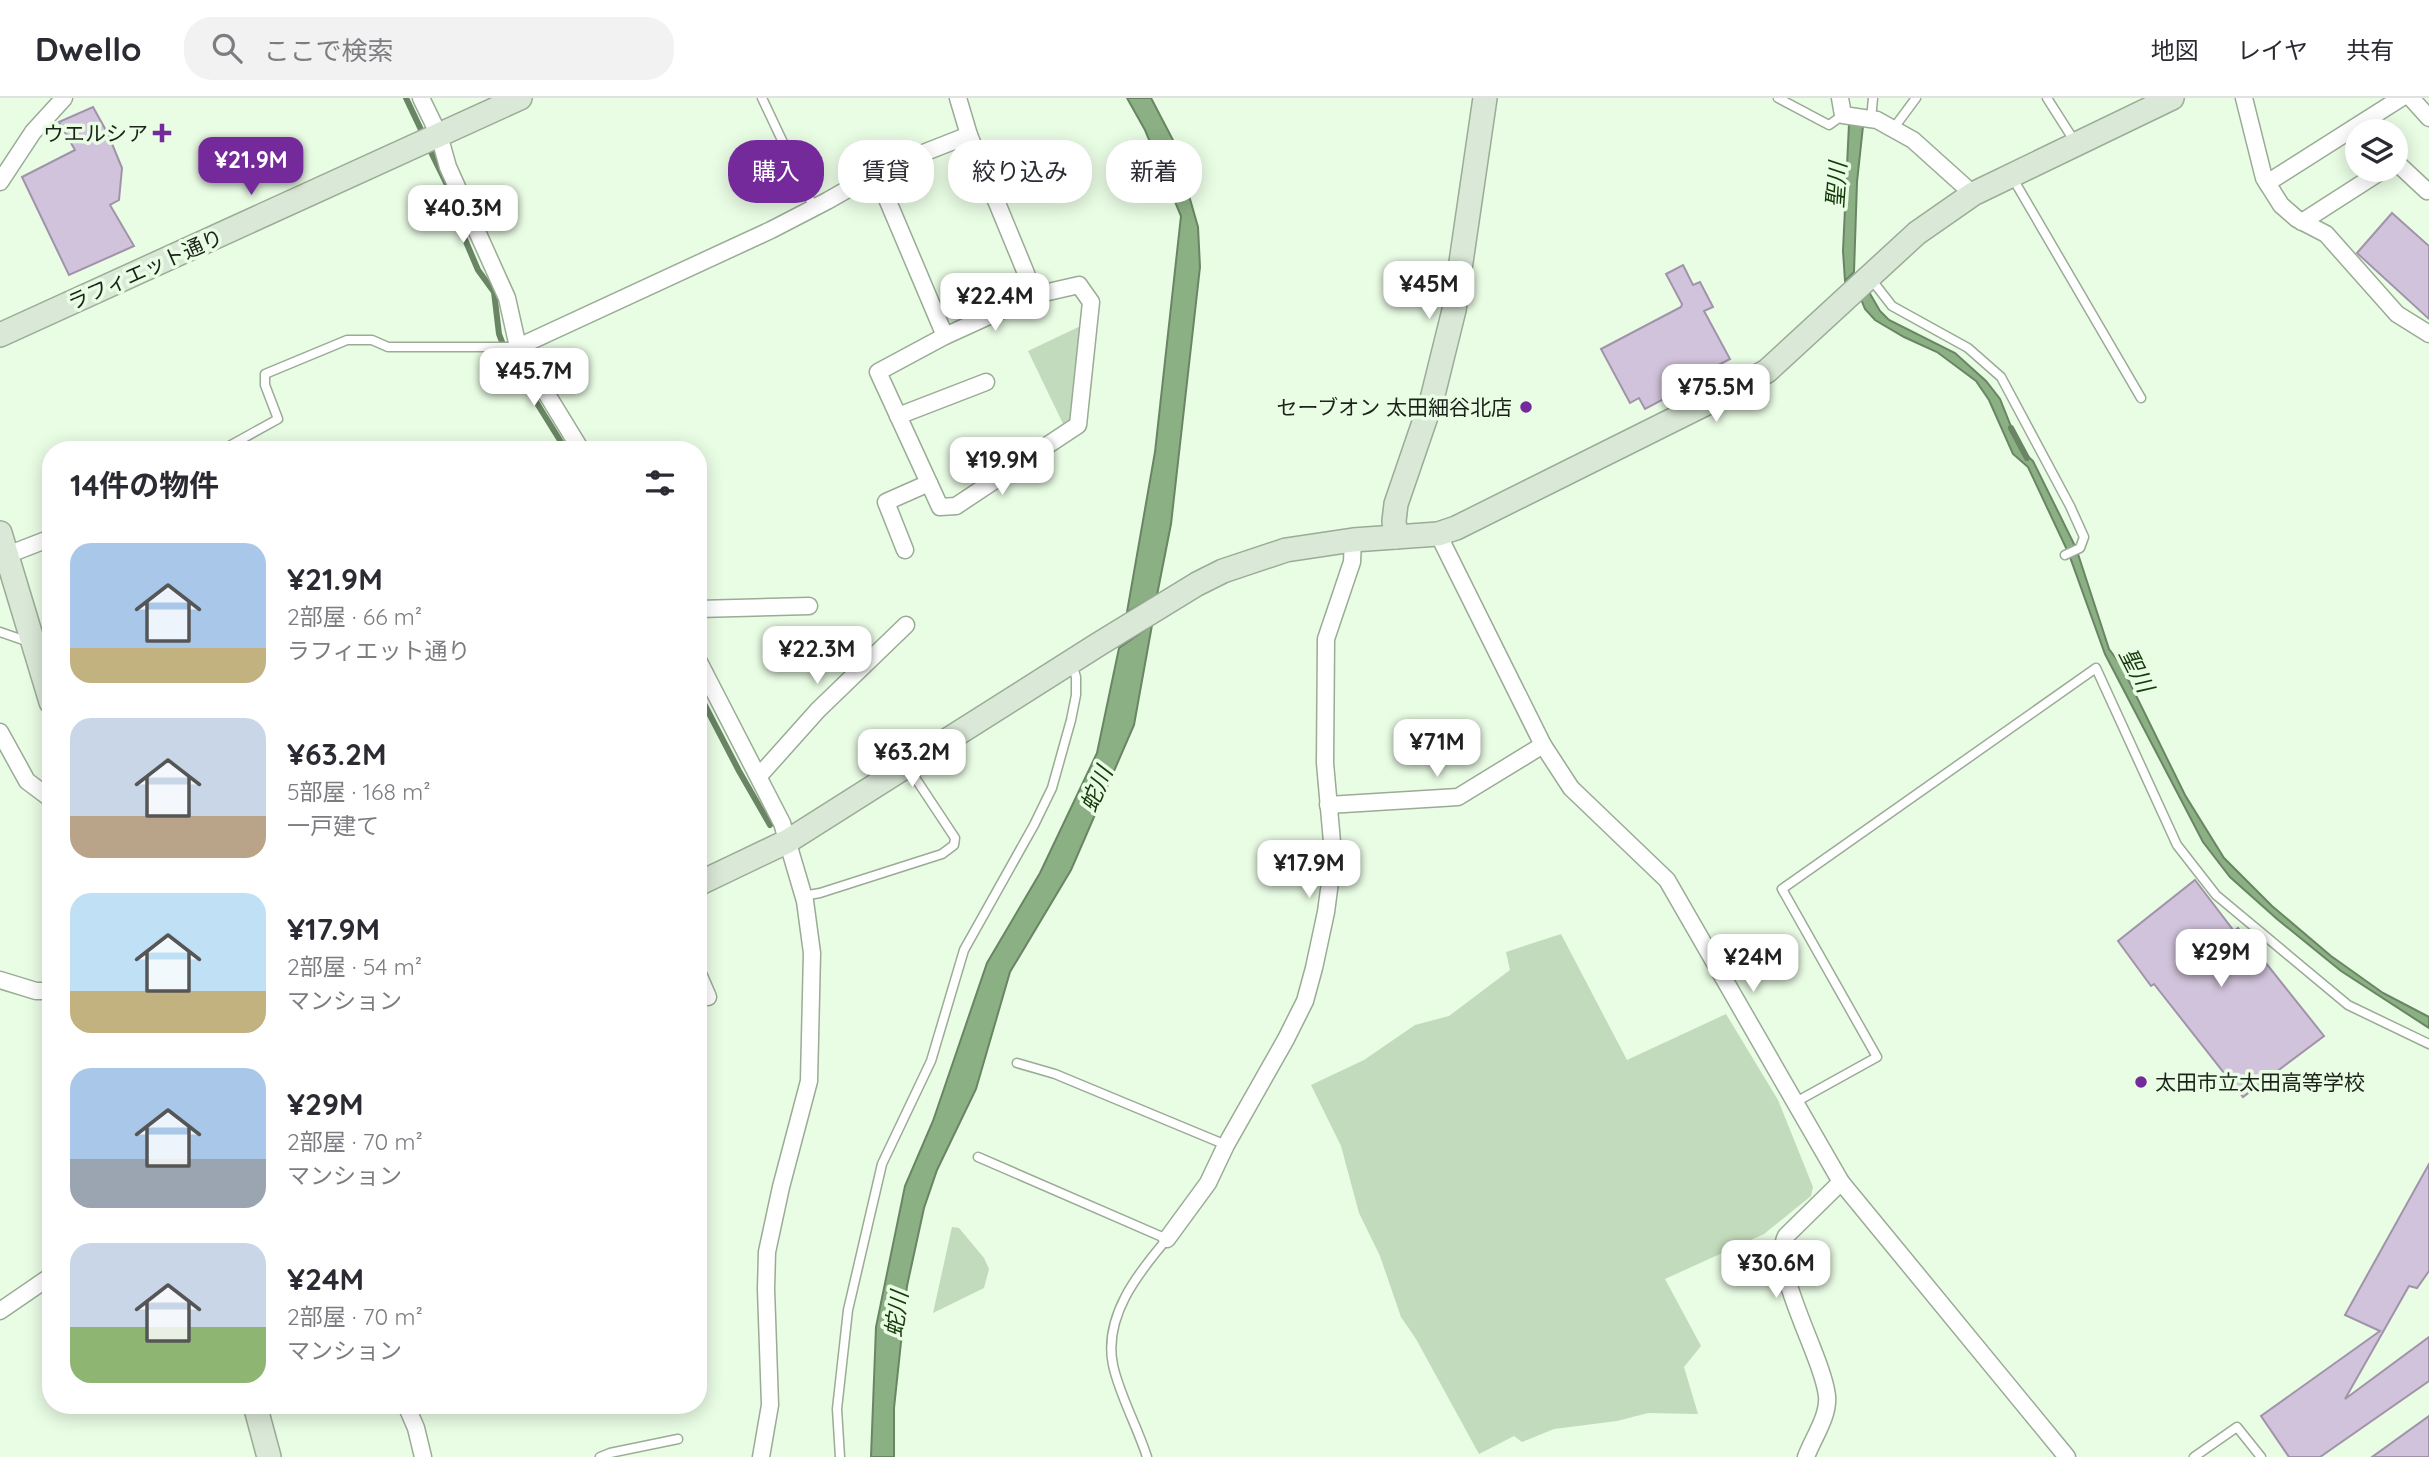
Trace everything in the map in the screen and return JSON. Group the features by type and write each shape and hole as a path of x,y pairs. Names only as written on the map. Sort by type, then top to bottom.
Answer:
{"street":[{"path":"0,183 33,132 64,98"},
{"path":"421,98 439,135 448,167 507,298 518,347 575,441"},
{"name":"ラフィエット通り","path":"0,335 520,98"},
{"path":"958,98 969,135 1035,295"},
{"path":"1396,537 1396,504 1432,399 1454,310 1485,98"},
{"path":"1840,98 1843,116 1871,119 1913,140 1973,194"},
{"path":"707,880 788,841 1099,644 1223,571 1286,550 1353,540 1438,534 1477,519 1754,379 1767,372 1916,233 1973,194 2172,98"},
{"path":"2244,98 2264,178 2281,205 2302,222 2326,233 2397,314 2429,334"},
{"path":"2267,183 2401,98"},
{"path":"2410,98 2429,118"},
{"path":"934,149 969,135"},
{"path":"2408,173 2429,190"},
{"path":"2302,222 2364,182"},
{"path":"518,347 771,230 838,194"},
{"path":"889,203 945,336"},
{"path":"1079,285 1091,302 1078,425 956,506 940,507 878,372 945,336 1035,295 1079,285"},
{"path":"898,416 986,382"},
{"path":"905,550 886,502 929,483"},
{"path":"1438,534 1543,745 1571,788 1667,880 1841,1182 2067,1457"},
{"path":"42,540 2,549 42,646"},
{"path":"1167,1238 1208,1183 1305,1001 1326,912 1332,867 1325,764 1326,639 1352,562 1353,540"},
{"path":"707,609 809,606"},
{"path":"759,776 818,710 906,625"},
{"path":"707,677 782,823 803,896 813,975 809,1081 767,1252 770,1405 761,1457"},
{"path":"0,732 27,781 42,792"},
{"path":"1328,805 1458,797 1543,745"},
{"path":"0,980 42,991"},
{"path":"1806,1457 1826,1410 1827,1396 1816,1356 1784,1269 1782,1245 1786,1236 1841,1182"},
{"path":"0,1311 42,1282"},
{"path":"257,1414 269,1457"},
{"path":"410,1414 423,1457"}],"lane":[{"path":"762,98 814,208"},
{"path":"1779,98 1829,125 1843,116"},
{"path":"1871,119 1873,98"},
{"path":"1893,129 1916,98"},
{"path":"2047,98 2077,145"},
{"path":"2011,176 2141,398"},
{"path":"1870,277 1892,306 1968,348 2001,377 2084,537 2080,548 2065,555"},
{"path":"238,441 278,419 265,385 265,374 347,340 372,340 388,347 518,347"},
{"path":"0,632 42,648"},
{"path":"840,1457 838,1409 848,1310 883,1164 932,1060 964,950 1017,857 1052,788 1072,720 1076,695 1076,677 1071,662"},
{"path":"1794,1103 1877,1057 1782,889 2096,668 2177,845 2216,895 2348,1005 2429,1044"},
{"path":"803,896 820,893 950,850 954,845 954,838 908,766"},
{"path":"1017,1063 1055,1074 1226,1145"},
{"path":"978,1157 1167,1238 1138,1274 1121,1306 1113,1330 1111,1349 1113,1367 1147,1457"},
{"path":"2194,1457 2237,1427 2261,1457"},
{"path":"600,1457 678,1439"}],"shaded area":[{"path":"1089,322 1078,425 1067,432 1028,351"},
{"path":"1561,934 1627,1060 1726,1014 1778,1100 1813,1187 1811,1196 1764,1234 1665,1279 1701,1346 1684,1367 1698,1414 1648,1413 1617,1421 1554,1429 1522,1442 1514,1436 1479,1454 1416,1339 1401,1317 1380,1256 1359,1213 1341,1146 1311,1085 1364,1060 1415,1025 1449,1016 1510,970 1506,952"},
{"path":"952,1227 959,1228 984,1258 989,1269 984,1288 933,1313"}],"water":[{"path":"1127,98 1151,98 1173,140 1149,140"},
{"path":"1849,124 1863,126 1857,182 1854,272 1845,281 1843,251"},
{"path":"1176,203 1191,203 1198,227 1200,267 1171,524 1157,595 1127,612 1155,452 1181,216"},
{"path":"1869,292 1889,320 1955,353 1986,381 2000,399 2020,449 2033,461 2075,546 2067,550 2028,467 2013,454 1989,400 1976,381 1937,352 1875,320 1865,309 1861,299"},
{"path":"2078,554 2109,649 2121,665 2185,795 2224,858 2272,906 2331,956 2383,993 2429,1017 2429,1028 2341,971 2277,919 2230,877 2203,842 2105,654 2070,557"},
{"name":"蛇川","path":"1152,625 1134,725 1071,870 1010,972 976,1089 937,1170 924,1208 907,1286 894,1408 894,1457 871,1457 876,1327 905,1186 933,1121 987,963 1040,873 1097,753 1119,648"}],"building":[{"path":"93,107 122,168 119,200 110,205 134,246 69,275 22,177 75,150 59,122"},
{"path":"2392,213 2429,246 2429,319 2357,253"},
{"path":"1683,265 1693,285 1700,282 1713,307 1704,311 1730,359 1699,375 1702,379 1645,409 1639,398 1630,403 1601,349 1681,307 1682,304 1666,274"},
{"path":"2195,880 2234,931 2238,928 2324,1036 2243,1097 2154,984 2151,986 2118,941"},
{"path":"2429,1164 2429,1271 2417,1288 2409,1286 2345,1399 2429,1337 2429,1381 2320,1457 2289,1457 2261,1416 2380,1331 2345,1315"},
{"path":"2429,1416 2429,1457 2372,1457"}],"waterway":[{"path":"406,98 424,136"},
{"path":"428,146 452,195 464,237 478,270 494,292 499,334 507,355 560,441"},
{"name":"聖川","path":"2011,428 2027,458"},
{"path":"707,709 770,825"}],"place":[{"name":"ウエルシア","path":"162,133"},
{"name":"セーブオン 太田細谷北店","path":"1526,407"},
{"name":"太田市立太田高等学校","path":"2141,1082"}]}
